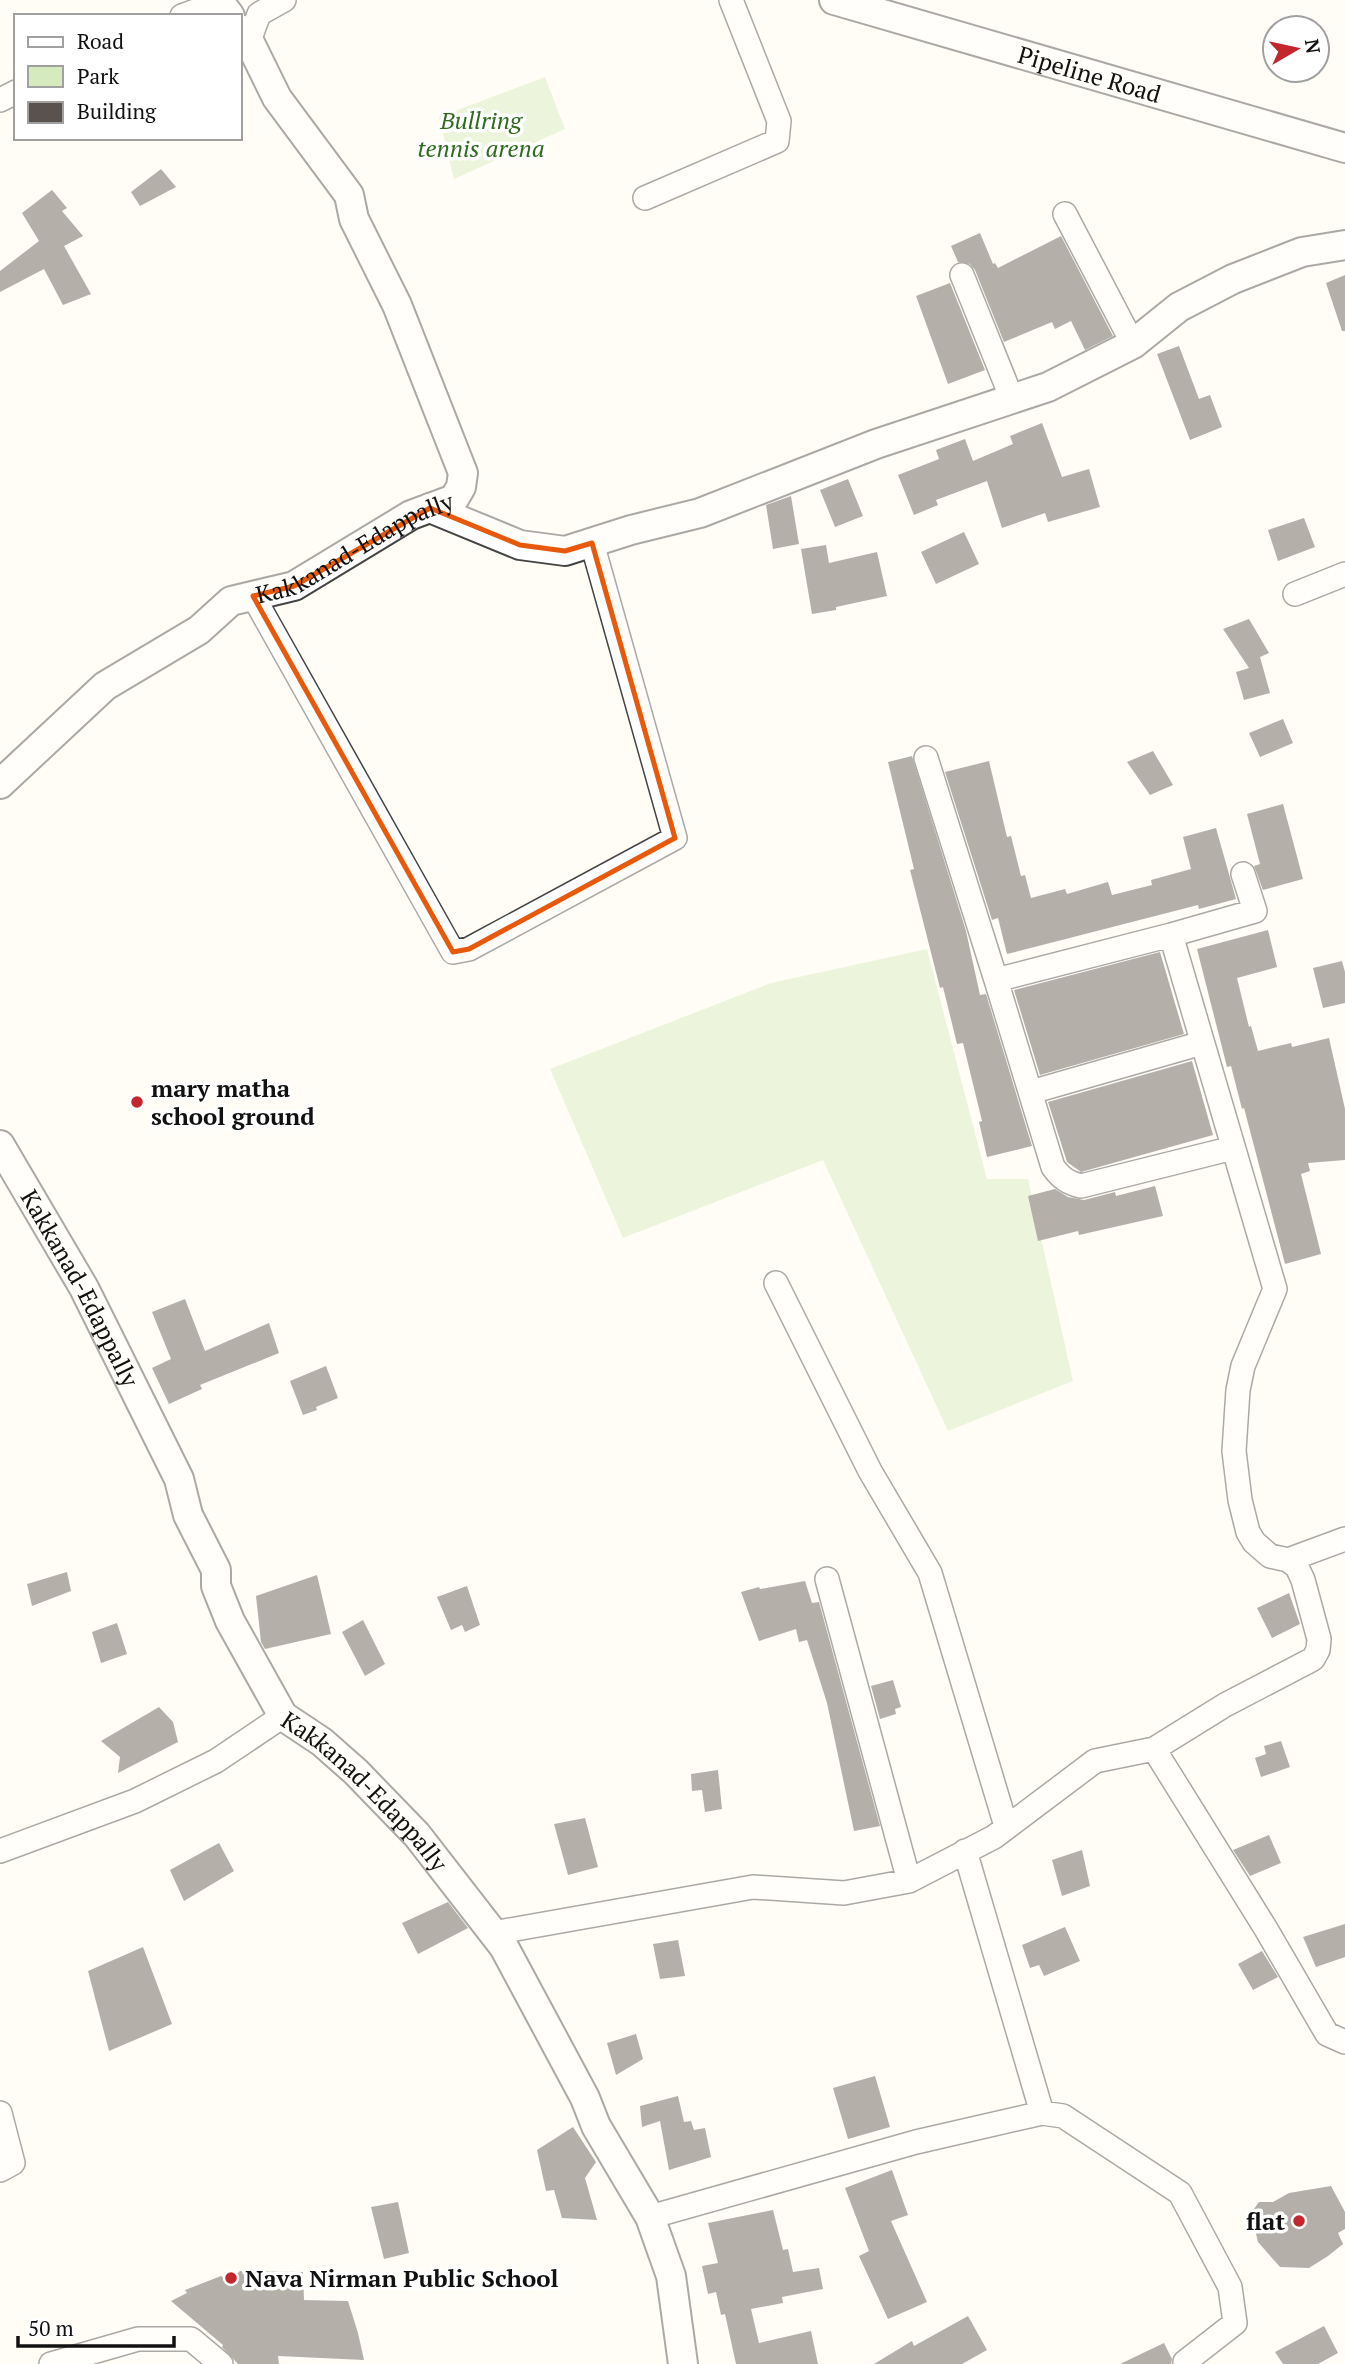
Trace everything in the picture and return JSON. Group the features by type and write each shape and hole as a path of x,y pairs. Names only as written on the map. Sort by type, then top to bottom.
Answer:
{"street":[{"path":"244,35 259,14 284,0"},
{"path":"645,198 777,141 779,121 731,0"},
{"name":"Pipeline Road","path":"834,0 1345,148"},
{"path":"190,14 222,6"},
{"name":"Kakkanad-Edappally","path":"0,784 106,686 199,629 230,601 294,586 411,515 454,499 461,487 463,473 397,305 354,219 349,195 278,98 244,35"},
{"path":"1065,214 1133,344"},
{"path":"430,508 520,545 565,551 631,530 700,513 876,444 1048,387 1133,344 1179,307 1233,279 1302,252 1345,245"},
{"path":"962,275 1012,399"},
{"path":"253,596 453,952 469,949 675,838 592,543"},
{"path":"1295,594 1345,574"},
{"path":"926,758 1059,1176 1070,1184 1081,1186 1233,1148"},
{"path":"996,980 1255,911 1243,874"},
{"path":"493,1933 753,1887 844,1893 909,1881 994,1837 1096,1761 1154,1749 1225,1704 1313,1659 1318,1650 1319,1639 1303,1580 1297,1567 1288,1560 1270,1556 1254,1542 1248,1532 1240,1500 1234,1451 1238,1390 1243,1366 1275,1289 1171,935"},
{"path":"1031,1092 1202,1043"},
{"name":"Kakkanad-Edappally","path":"0,1145 83,1287 179,1479 188,1515 216,1570 216,1586 230,1621 283,1716 322,1742 356,1772 417,1835 504,1947 585,2098 596,2126 650,2217 671,2276 682,2364"},
{"path":"776,1283 870,1471 930,1573 1006,1826"},
{"path":"1288,1560 1345,1539"},
{"path":"827,1579 909,1881"},
{"path":"0,1851 135,1801 216,1761 283,1716"},
{"path":"1154,1749 1266,1929 1327,2034 1345,2042"},
{"path":"965,1851 1042,2113"},
{"path":"0,2113 13,2163 0,2170"},
{"path":"650,2217 916,2142 1042,2113 1063,2116 1181,2193 1230,2287 1235,2323 1185,2362"},
{"path":"51,2364 138,2339 191,2339 220,2364"}],"highlighted area":[{"path":"430,508 520,545 565,551 592,543 675,838 469,949 453,952 253,596 294,586"}],"green space":[{"name":"Bullring tennis arena","path":"545,77 565,129 454,179 439,117"},
{"path":"927,949 987,1179 1028,1179 1073,1381 948,1431 823,1160 623,1238 550,1069 771,983"}],"building":[{"path":"161,169 176,187 140,206 131,192"},
{"path":"52,190 67,208 62,211 83,236 64,246 91,294 63,305 44,269 0,292 0,271 39,241 22,213"},
{"path":"980,233 993,264 998,268 1061,236 1113,336 1085,350 1071,321 1055,329 1052,322 1004,342 975,270 970,264 958,262 951,246"},
{"path":"1345,275 1345,331 1342,331 1326,283"},
{"path":"950,283 985,370 948,384 916,296"},
{"path":"1179,346 1199,399 1210,395 1222,427 1190,440 1157,354"},
{"path":"1042,423 1062,477 1089,469 1100,507 1048,522 1045,513 1002,528 987,481 936,500 938,505 914,515 898,475 939,459 936,450 965,439 973,461 1013,444 1010,436"},
{"path":"848,479 863,516 835,527 820,490"},
{"path":"791,496 799,544 773,549 766,505"},
{"path":"1304,518 1315,547 1278,561 1268,530"},
{"path":"964,532 979,564 936,584 921,552"},
{"path":"826,545 829,563 877,552 887,596 812,614 801,549"},
{"path":"1249,619 1269,653 1260,657 1270,693 1244,700 1236,672 1249,668 1223,629"},
{"path":"1283,719 1293,743 1260,757 1249,733"},
{"path":"1153,751 1173,785 1150,795 1127,762"},
{"path":"912,756 966,931 980,995 986,994 1032,1146 987,1157 979,1122 982,1121 963,1043 957,1044 910,870 914,869 888,762"},
{"path":"989,761 1007,837 1011,836 1021,876 1025,875 1031,898 1065,889 1067,894 1108,882 1112,895 1152,885 1151,880 1191,869 1183,837 1216,828 1236,899 1199,909 1198,905 1007,954 998,918 992,920 945,772"},
{"path":"1283,804 1303,879 1263,890 1254,866 1260,864 1247,814"},
{"path":"1268,930 1277,967 1237,978 1258,1051 1291,1043 1292,1047 1329,1038 1345,1109 1345,1160 1308,1163 1310,1171 1301,1174 1321,1254 1285,1264 1244,1108 1242,1109 1231,1066 1227,1067 1197,949"},
{"path":"1160,952 1184,1034 1040,1075 1014,990"},
{"path":"1342,961 1345,972 1345,1003 1323,1008 1313,968"},
{"path":"1192,1061 1213,1135 1081,1172 1067,1162 1048,1102"},
{"path":"1155,1186 1163,1216 1079,1235 1078,1231 1038,1241 1028,1196 1055,1189 1068,1197 1084,1200 1115,1192 1116,1196"},
{"path":"185,1299 205,1351 269,1323 279,1353 200,1385 202,1389 169,1404 152,1368 171,1359 152,1312"},
{"path":"326,1366 338,1398 303,1415 290,1381"},
{"path":"67,1572 71,1591 32,1606 27,1584"},
{"path":"317,1575 331,1634 265,1649 261,1642 256,1596"},
{"path":"805,1581 812,1603 819,1602 880,1826 854,1831 827,1703 807,1640 799,1642 796,1629 759,1641 741,1592"},
{"path":"467,1586 480,1625 465,1632 462,1625 451,1630 437,1597"},
{"path":"1289,1593 1300,1624 1272,1638 1257,1608"},
{"path":"363,1620 385,1664 365,1676 342,1632"},
{"path":"117,1623 127,1654 101,1663 92,1632"},
{"path":"893,1680 901,1707 895,1709 896,1714 880,1719 871,1686"},
{"path":"159,1707 173,1722 178,1742 118,1773 120,1757 101,1741"},
{"path":"1281,1741 1290,1767 1261,1777 1255,1758 1266,1754 1264,1746"},
{"path":"718,1770 722,1809 705,1812 702,1790 692,1791 691,1774"},
{"path":"585,1818 598,1867 568,1875 554,1824"},
{"path":"1269,1835 1281,1863 1250,1876 1233,1850"},
{"path":"219,1843 234,1871 184,1901 170,1870"},
{"path":"1082,1850 1090,1886 1062,1896 1052,1860"},
{"path":"448,1902 468,1928 418,1954 402,1923"},
{"path":"1345,1924 1345,1957 1316,1967 1303,1937"},
{"path":"1065,1927 1080,1961 1044,1976 1039,1965 1030,1968 1022,1945"},
{"path":"678,1940 685,1976 660,1979 653,1944"},
{"path":"143,1947 172,2024 109,2051 88,1971"},
{"path":"1262,1951 1278,1977 1253,1990 1238,1964"},
{"path":"636,2034 643,2059 616,2075 607,2043"},
{"path":"875,2076 890,2127 848,2139 833,2088"},
{"path":"678,2096 684,2122 691,2121 694,2130 705,2128 711,2157 669,2170 660,2121 642,2127 640,2106"},
{"path":"573,2127 596,2162 585,2178 597,2220 562,2218 554,2190 546,2191 537,2150"},
{"path":"892,2170 908,2215 891,2221 927,2302 888,2319 859,2256 869,2251 845,2188"},
{"name":"flat","path":"1331,2186 1345,2212 1345,2229 1338,2233 1343,2244 1309,2268 1280,2267 1258,2242 1251,2213 1259,2202 1273,2202 1289,2193"},
{"path":"398,2202 409,2253 384,2259 371,2207"},
{"path":"773,2210 783,2250 788,2249 793,2272 819,2268 823,2289 782,2297 783,2303 751,2309 759,2343 811,2331 818,2364 736,2364 725,2314 721,2315 716,2292 708,2294 702,2266 718,2263 708,2223"},
{"name":"Nava Nirman Public School","path":"240,2271 303,2272 304,2300 348,2301 364,2360 278,2356 279,2364 238,2364 223,2345 171,2301 187,2293 185,2290 221,2276 229,2281"},
{"path":"968,2316 987,2350 962,2364 874,2364 912,2341 914,2346"},
{"path":"1324,2326 1338,2353 1318,2364 1283,2364 1275,2352"},
{"path":"1164,2343 1172,2359 1171,2364 1120,2364"}],"place":[{"name":"mary matha school ground","path":"137,1102"},
{"name":"flat","path":"1299,2221"},
{"name":"Nava Nirman Public School","path":"231,2278"}]}
